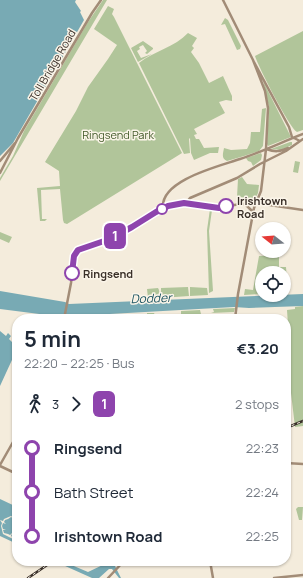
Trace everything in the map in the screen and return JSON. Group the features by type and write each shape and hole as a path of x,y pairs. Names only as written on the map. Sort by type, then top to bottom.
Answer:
{"main road":[{"name":"Toll Bridge Road","path":"0,173 18,138 101,0"},
{"path":"223,0 253,60 265,91 268,108 266,149 261,191 253,215 236,314"},
{"path":"253,60 258,66 294,138 302,140"},
{"path":"163,208 164,200 168,192 199,172 217,165 240,159 303,134"},
{"name":"Toll Bridge Road","path":"0,161 18,138"},
{"path":"186,203 190,198 237,178 302,140"},
{"path":"266,149 274,152 280,152 292,147"},
{"path":"65,314 74,255 81,248 104,242 163,208 178,203 219,208 245,203 303,210"},
{"path":"245,203 252,211 253,215"},
{"path":"12,444 0,466 12,472"},
{"path":"291,463 303,464"},
{"path":"109,578 119,566"},
{"path":"211,566 213,578"},
{"path":"276,578 303,575"}],"green space":[{"path":"103,0 107,0 0,181 0,178 13,156 24,131 88,22"},
{"name":"Ringsend Park","path":"108,6 114,9 112,14 182,153 67,224 64,223 63,220 60,189 41,190 42,219 47,219 45,221 40,221 37,188 60,186 59,171 45,162 76,111 88,87 117,45 94,29"},
{"path":"225,18 228,20 241,46 240,49 237,50 225,24 221,25"},
{"path":"303,31 303,130 297,132 287,119 267,83 255,56"},
{"path":"188,33 197,38 192,46 194,48 191,52 199,63 209,83 223,76 232,96 232,101 226,100 219,102 225,113 194,129 197,134 194,135 196,139 199,139 204,148 219,147 218,153 210,153 194,160 191,153 190,138 190,153 184,154 139,63 177,42"},
{"path":"143,41 153,49 147,54 145,53 147,51 143,45 139,47 140,49 137,51 141,58 152,54 138,62 131,48"},
{"path":"263,81 291,137 268,146 269,107"},
{"path":"266,108 263,146 259,151 227,161 225,160 223,156 224,148 231,150 247,149 250,143 251,132 260,132 262,109"},
{"path":"292,142 292,145 281,150 271,149"},
{"path":"261,153 261,160 253,166 246,158"},
{"path":"295,161 300,162 298,173 293,172"},
{"path":"242,177 247,184 259,185 258,193 255,199 237,197 238,179"},
{"path":"210,209 212,210 209,231 213,291 209,293 207,230"},
{"path":"0,232 12,237 9,243 0,239"},
{"path":"259,258 279,258 279,266 257,266"},
{"path":"255,279 255,294 244,295 245,289 253,290"},
{"path":"188,287 189,296 161,298 161,288"},
{"path":"190,287 207,288 208,295 190,296"},
{"path":"158,288 160,298 148,298 147,289"},
{"path":"303,306 303,426 295,427 291,393 291,314 287,314 287,310 295,309 295,307"},
{"path":"235,308 234,312 211,313 214,312 213,309"},
{"path":"200,310 201,314 181,314 181,311"},
{"path":"298,507 303,507 302,520 299,520 296,509"}],"water":[{"path":"0,0 76,0 75,2 81,11 80,12 84,20 13,143 0,156"},
{"path":"0,291 65,302 69,304 255,296 255,302 291,302 291,295 303,294 303,306 249,308 234,307 110,314 39,314 0,309"},
{"path":"0,331 6,336 8,333 11,336 9,339 12,342 12,360 0,386"},
{"path":"0,499 12,505 12,542 0,536"},
{"path":"65,566 74,566 88,572 101,566 115,566 121,578 119,578 112,569 109,569 99,578 92,578"}],"pier":[{"path":"11,517 5,520 4,522 6,524 3,523 2,526 3,529 6,529 3,530 4,533 10,535 12,533 12,538 3,534 1,526 2,523 0,520 3,521 4,519"}],"railway":[{"path":"291,426 303,421"},
{"path":"28,578 46,566"}],"bus line":[{"name":"1","path":"72,273 74,256 78,250 104,242 168,206 178,203 219,208 226,206"}],"place":[{"name":"Irishtown Road","path":"226,206"},
{"name":"Ringsend","path":"72,273"}],"water label":[{"name":"Dodder","path":"151,298"}]}
